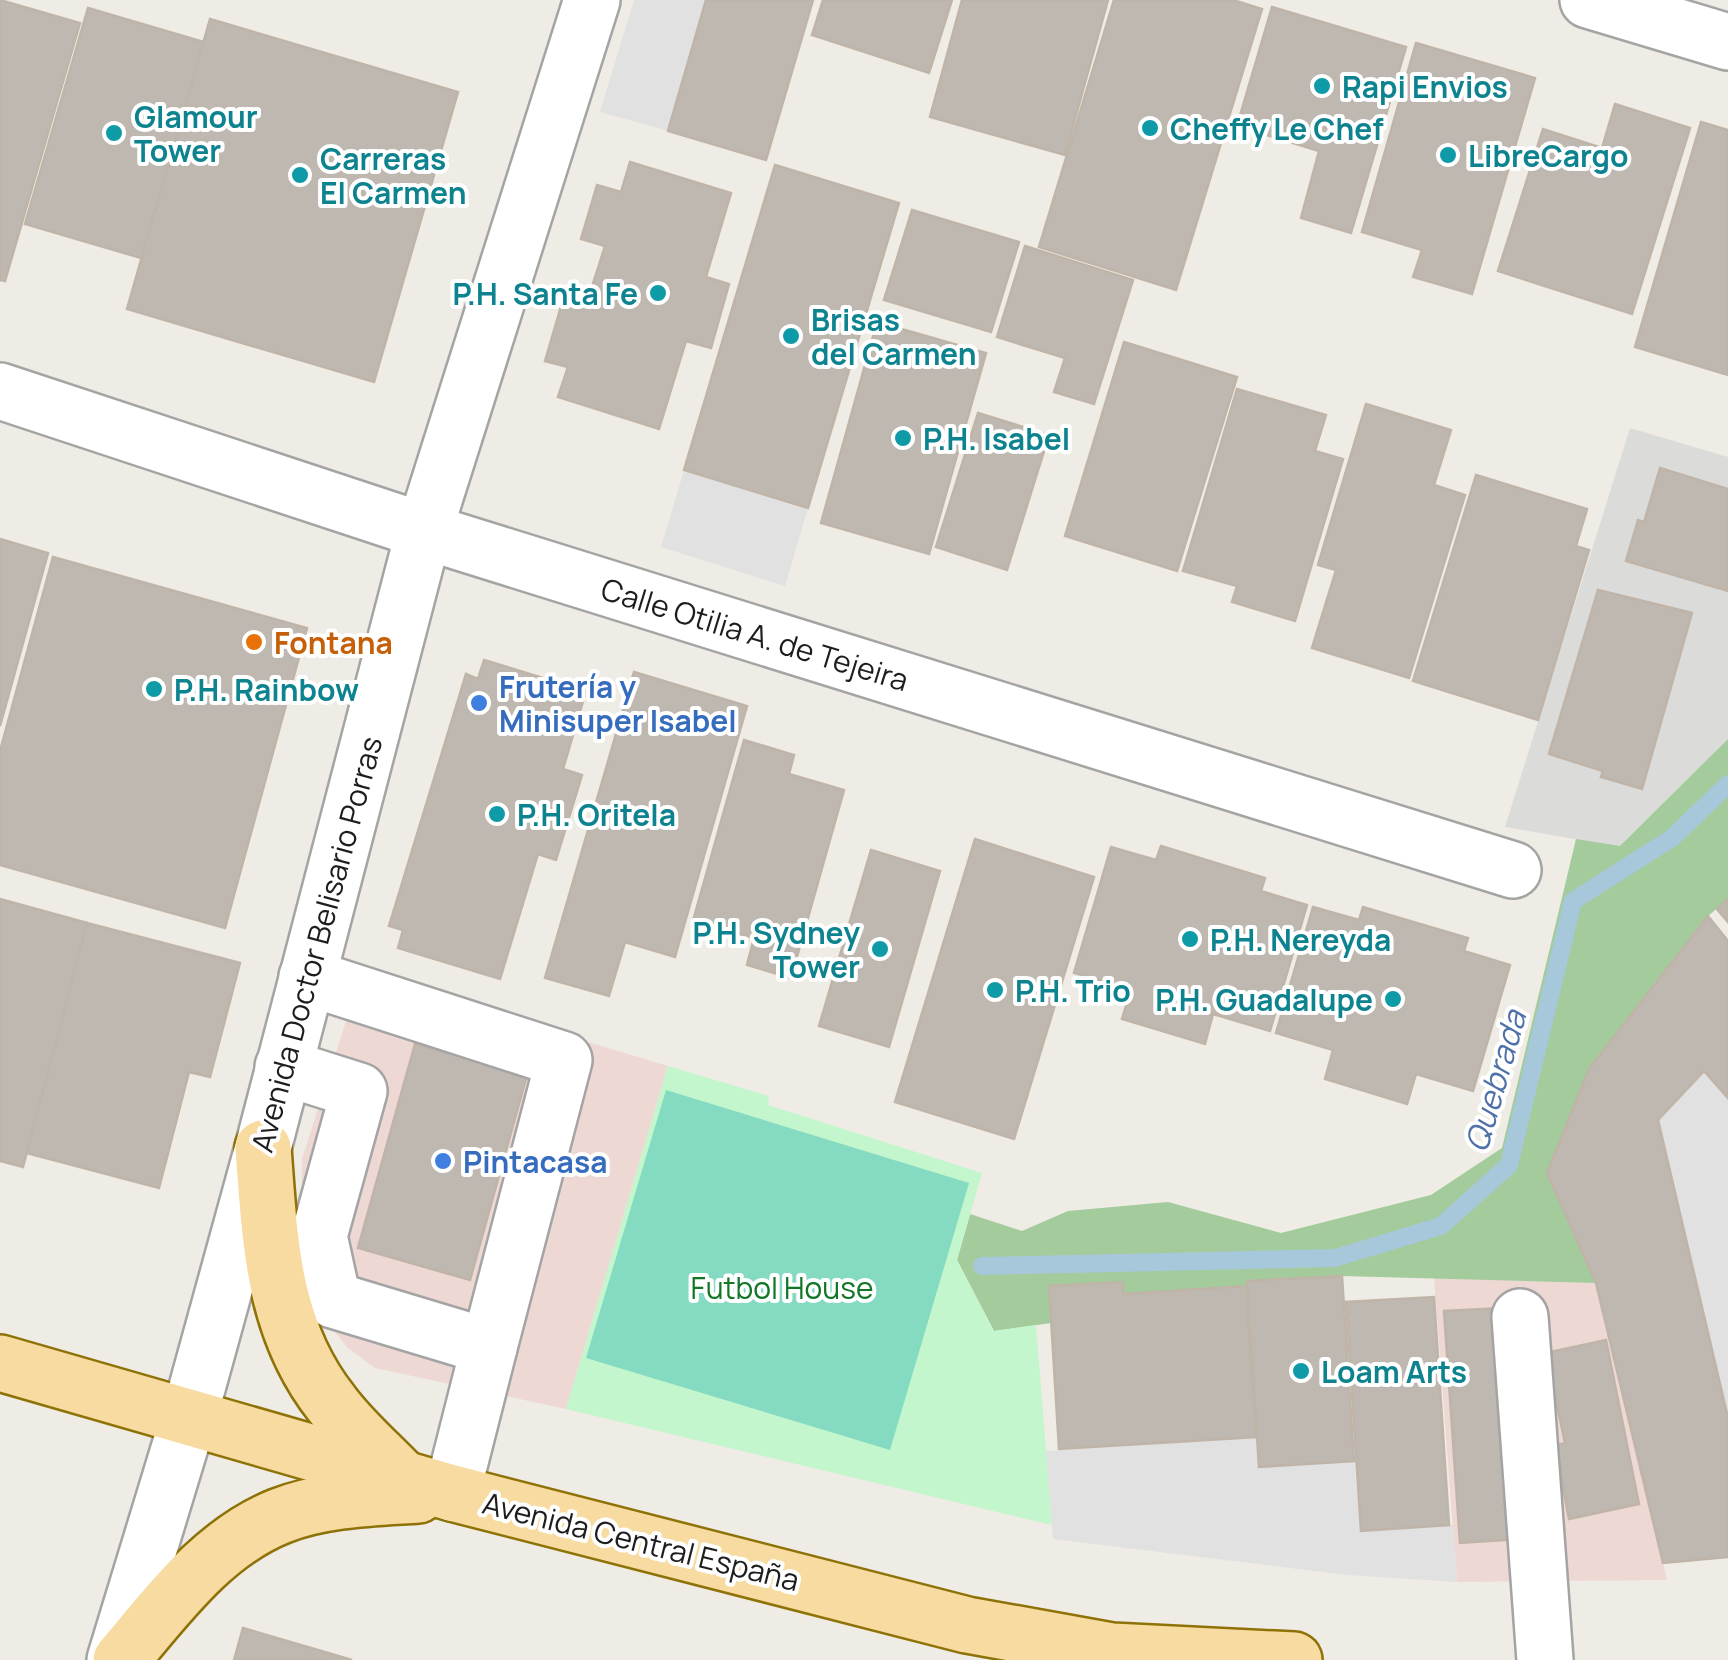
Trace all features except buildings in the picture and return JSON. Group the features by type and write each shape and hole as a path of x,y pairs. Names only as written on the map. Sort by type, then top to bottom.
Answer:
{"main road":[{"path":"263,1148 276,1287 308,1369 331,1404 428,1486"},
{"name":"Avenida Central España","path":"0,1363 428,1486 967,1625 1112,1651 1294,1660"},
{"path":"118,1660 201,1569 227,1545 254,1529 283,1515 428,1486"}],"street":[{"name":"Avenida Doctor Belisario Porras","path":"118,1660 263,1148 424,531 592,0"},
{"path":"1588,0 1728,42"},
{"name":"Calle Otilia A. de Tejeira","path":"0,391 424,531 1513,870"},
{"path":"307,977 564,1060 489,1347 428,1486"},
{"path":"284,1067 358,1091 319,1236 333,1300 489,1347"},
{"path":"1520,1317 1545,1660"}],"shaded area":[{"path":"634,0 706,0 668,131 600,112"},
{"path":"1630,428 1728,457 1728,739 1620,847 1505,827"},
{"path":"684,470 808,508 785,586 661,547"},
{"path":"361,974 668,1066 566,1409 375,1368 348,1348 320,1314 301,1257 302,1159"},
{"path":"1704,1071 1728,1098 1728,1418 1658,1120"},
{"path":"1434,1277 1596,1283 1667,1580 1457,1582"},
{"path":"1256,1437 1259,1467 1354,1461 1361,1530 1453,1525 1457,1582 1347,1575 1053,1539 1046,1451"}],"green space":[{"path":"1728,739 1728,899 1708,916 1589,1069 1547,1173 1596,1283 1342,1276 1123,1294 1123,1282 1050,1286 1051,1323 994,1331 957,1260 970,1214 1022,1231 1068,1211 1168,1202 1281,1233 1431,1195 1502,1148 1576,839 1620,846"},
{"name":"Futbol House","path":"668,1066 769,1096 768,1105 982,1173 957,1260 994,1331 1036,1325 1052,1525 566,1409"},
{"name":"Futbol House","path":"666,1090 969,1183 890,1450 586,1358"}],"waterway":[{"name":"Quebrada","path":"982,1266 1335,1258 1441,1226 1509,1165 1573,901 1672,838 1728,784"}],"place":[{"name":"Rapi Envios","path":"1322,86"},
{"name":"Cheffy Le Chef","path":"1150,128"},
{"name":"Glamour Tower","path":"114,133"},
{"name":"LibreCargo","path":"1448,155"},
{"name":"Carreras El Carmen","path":"300,175"},
{"name":"P.H. Santa Fe","path":"658,293"},
{"name":"Brisas del Carmen","path":"791,336"},
{"name":"P.H. Isabel","path":"903,438"},
{"name":"Fontana","path":"254,642"},
{"name":"P.H. Rainbow","path":"154,689"},
{"name":"Frutería y Minisuper Isabel","path":"479,703"},
{"name":"P.H. Oritela","path":"497,814"},
{"name":"P.H. Nereyda","path":"1190,939"},
{"name":"P.H. Sydney Tower","path":"880,949"},
{"name":"P.H. Trio","path":"995,990"},
{"name":"P.H. Guadalupe","path":"1393,999"},
{"name":"Pintacasa","path":"443,1161"},
{"name":"Loam Arts","path":"1301,1371"}]}
